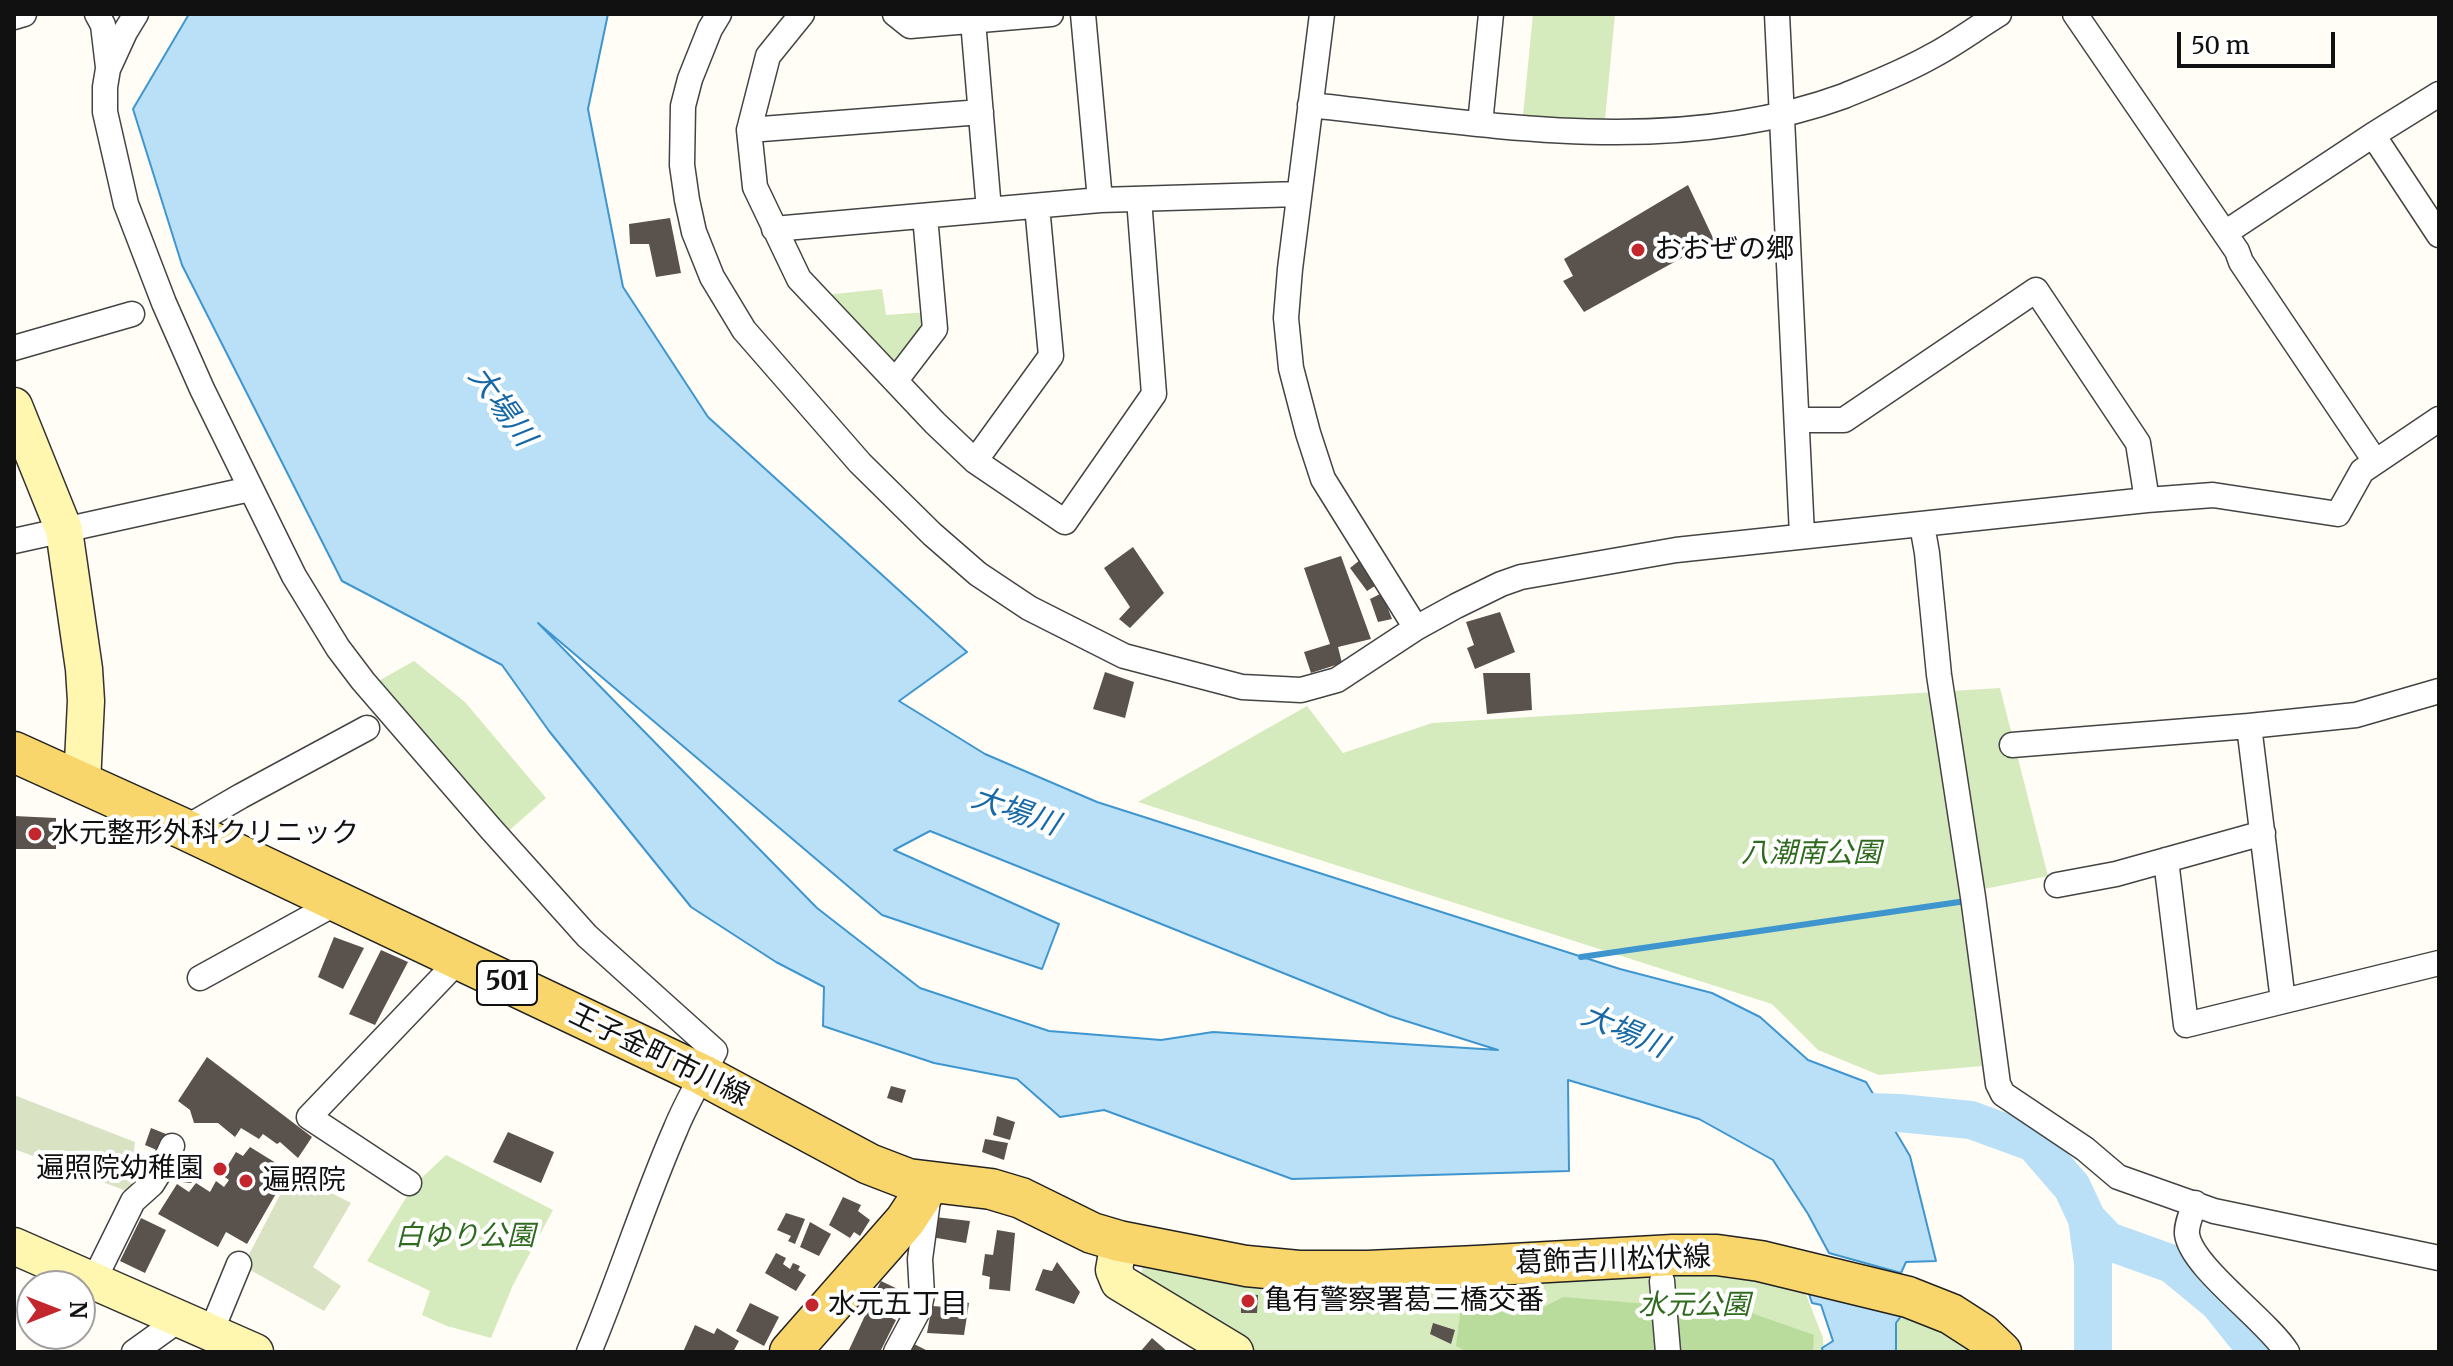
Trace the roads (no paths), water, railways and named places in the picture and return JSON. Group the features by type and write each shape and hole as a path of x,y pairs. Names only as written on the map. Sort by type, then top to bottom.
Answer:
{"main road":[{"name":"王子金町市川線","path":"14,752 184,829 703,1075 869,1164 908,1179 930,1183"},
{"name":"葛飾吉川松伏線","path":"930,1183 972,1185 1021,1198 1092,1233 1119,1241 1246,1266 1299,1271 1446,1268 1717,1255 1794,1268 1908,1297 1951,1314 1982,1334 2001,1352"},
{"path":"790,1352 905,1221 930,1183"}],"street":[{"path":"14,17 24,14"},
{"path":"97,14 103,25 108,69 105,112 126,204 164,303 294,576 338,648 363,681 560,908 715,1051 675,1129 589,1352"},
{"path":"108,69 136,14"},
{"path":"719,14 690,79 683,106 682,165 691,222 698,244 712,277 744,330 860,463 978,574 1029,608 1124,656 1242,687 1301,690 1337,680 1416,628 1501,584 1521,577 1676,550 2213,495 2338,514 2362,471 2439,419"},
{"path":"802,14 768,56 749,130 755,187 799,279 975,461 1065,522 1154,394 1139,199"},
{"path":"895,14 910,26 1051,14"},
{"path":"1083,14 1100,200"},
{"path":"1322,14 1286,318 1291,368 1323,479 1416,628"},
{"path":"1480,124 1491,14"},
{"path":"1777,14 1802,535"},
{"path":"1310,105 1579,132 1642,132 1746,123 1842,96 1883,80 1932,57 1999,14"},
{"path":"2075,14 2225,233 2241,262 2375,461"},
{"path":"973,21 989,210"},
{"path":"2225,233 2439,94"},
{"path":"749,130 981,112"},
{"path":"2373,135 2439,235"},
{"path":"774,229 1100,200 1299,194"},
{"path":"975,461 1051,356 1037,206"},
{"path":"896,380 935,329 925,216"},
{"path":"1798,420 1844,420 2036,290 2138,443 2147,500"},
{"path":"14,348 132,314"},
{"path":"14,406 64,530 84,669 86,701 82,783"},
{"path":"14,541 250,489"},
{"path":"1922,525 1939,675 1998,1084 2003,1094 2085,1149 2118,1177 2214,1211 2439,1258"},
{"path":"2012,745 2356,715 2439,691"},
{"path":"2249,726 2283,1001"},
{"path":"184,829 367,728"},
{"path":"2057,885 2111,875 2263,833"},
{"path":"2166,860 2186,1025 2439,963"},
{"path":"200,978 338,902"},
{"path":"409,1183 309,1117 459,960"},
{"path":"96,1276 133,1201 152,1184 172,1146"},
{"path":"896,1352 919,1309 922,1295 920,1259 930,1183"},
{"path":"2195,1203 2187,1232 2192,1249 2207,1269 2254,1312 2287,1352"},
{"path":"1119,1241 1114,1270 1119,1282 1235,1352"},
{"path":"14,1246 70,1270"},
{"path":"134,1352 196,1325 239,1264"},
{"path":"96,1281 255,1352"},
{"path":"1662,1281 1668,1352"}],"water":[{"name":"大場川","path":"189,14 608,14 588,109 623,287 708,417 967,652 899,701 985,754 1097,802 1620,969 1712,993 1760,1017 1808,1060 1866,1082 1910,1156 1936,1261 1906,1262 1901,1273 1829,1253 1773,1160 1699,1119 1568,1080 1569,1171 1292,1179 1104,1110 1060,1117 1017,1079 934,1063 823,1026 824,987 776,962 691,907 549,731 502,665 342,581 182,265 133,109","holes":["538,623 882,915 1042,969 1059,924 894,850 930,831 1390,1016 1498,1050 1213,1032 1161,1040 1049,1031 920,988 817,908"]},
{"path":"1806,1285 1904,1312 1896,1323 1896,1352 1823,1352 1822,1348 1833,1341 1821,1305 1812,1303"}],"waterway":[{"path":"1581,957 1966,901"},
{"path":"1832,1111 1971,1120 2034,1143 2072,1187 2087,1219 2093,1262 2093,1352"},
{"path":"2087,1219 2108,1241 2172,1264 2218,1302 2258,1352"}],"place":[{"name":"おおぜの郷","path":"1638,250"},
{"name":"水元整形外科クリニック","path":"35,834"},
{"name":"遍照院幼稚園","path":"220,1169"},
{"name":"遍照院","path":"246,1181"},
{"name":"亀有警察署葛三橋交番","path":"1248,1301"},
{"name":"水元五丁目","path":"812,1305"}],"park label":[{"name":"八潮南公園","path":"1811,854"},
{"name":"白ゆり公園","path":"465,1237"},
{"name":"水元公園","path":"1694,1306"}]}
